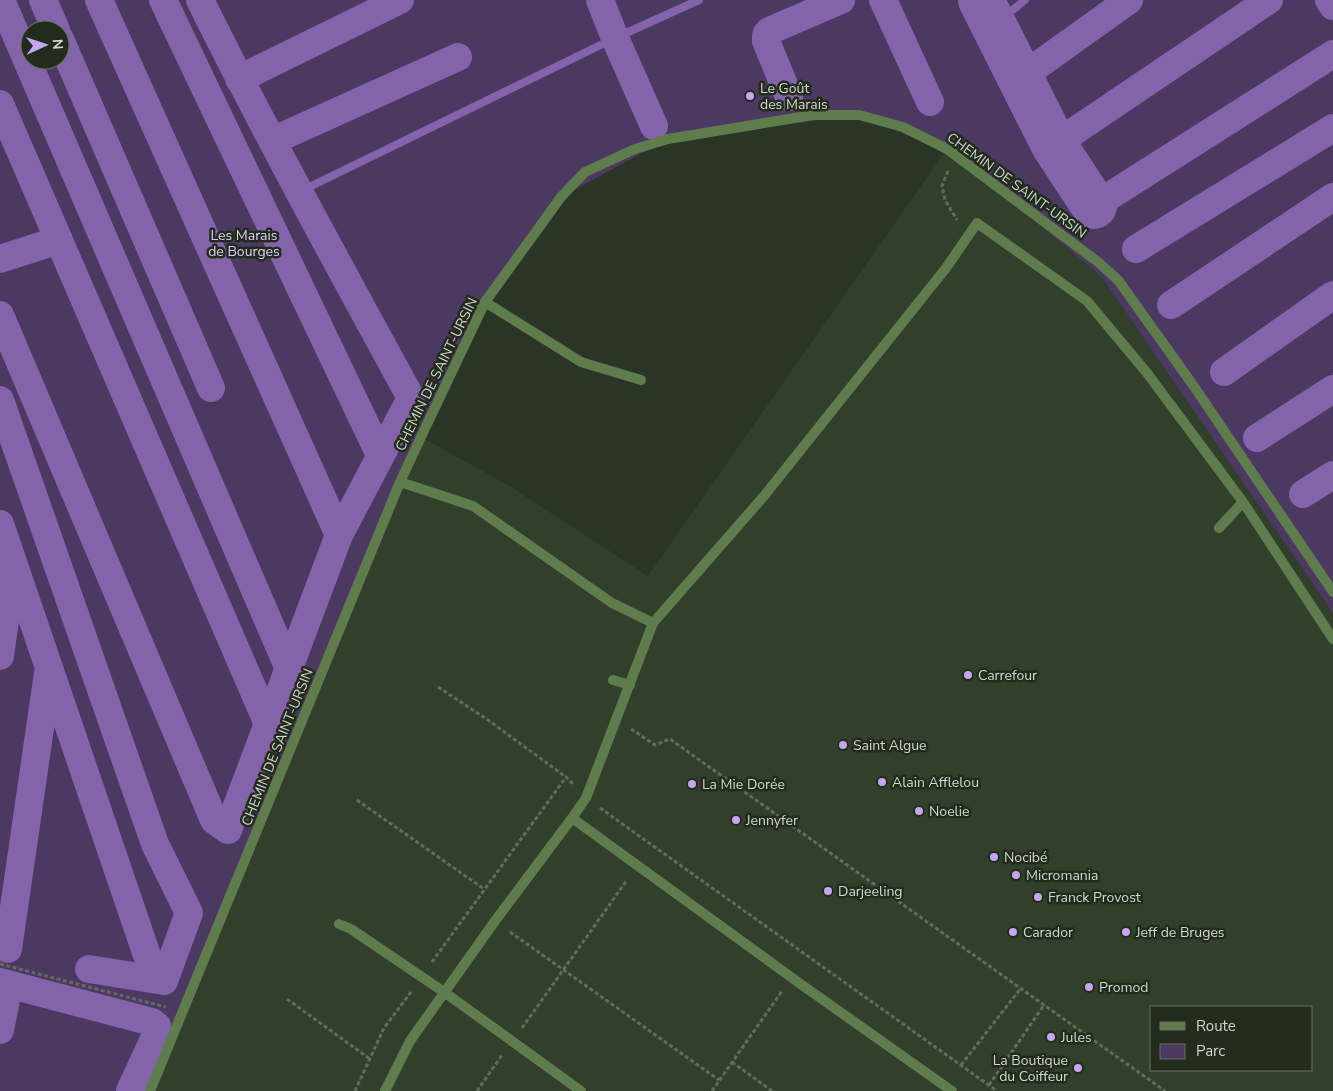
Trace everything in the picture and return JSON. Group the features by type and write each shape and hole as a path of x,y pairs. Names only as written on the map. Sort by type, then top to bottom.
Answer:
{"street":[{"name":"CHEMIN DE SAINT-URSIN","path":"150,1091 400,482 485,302 561,197 585,172 635,149 668,140 813,115 859,115 903,128 947,149 1098,262 1118,280 1194,385 1333,592"},
{"path":"385,1091 410,1041 495,921 586,798 653,623 764,496 946,268 977,223 1087,301 1147,373 1243,502 1333,639"},
{"path":"485,302 581,362 641,380"},
{"path":"400,482 473,506 612,603 653,623"},
{"path":"1220,528 1243,502"},
{"path":"613,680 630,685"},
{"path":"572,818 636,866 952,1091"},
{"path":"339,924 351,929 444,992 581,1091"}],"path":[{"path":"957,156 947,172 942,186 945,200 954,217 969,234"},
{"path":"438,687 488,720 566,777 586,798 651,845 998,1091"},
{"path":"616,720 655,745 670,739 1165,1091"},
{"path":"355,1091 384,1028 566,777"},
{"path":"357,800 484,889"},
{"path":"477,1091 651,845"},
{"path":"473,905 719,1080"},
{"path":"712,1091 807,956"},
{"path":"0,964 184,1011"},
{"path":"961,1065 1021,988"},
{"path":"287,999 370,1059"},
{"path":"989,1085 1044,1005"},
{"path":"732,1062 772,1091"}],"shaded area":[{"path":"947,149 1101,276 1333,613 1333,1091 150,1091 421,437 506,484 648,576"}],"green space":[{"name":"Les Marais de Bourges","path":"0,0 1333,0 1333,613 1101,276 955,155 859,115 668,139 561,197 485,302 421,437 150,1091 0,1091"}],"waterway":[{"path":"1,0 289,669"},
{"path":"43,0 52,20"},
{"path":"99,0 339,535"},
{"path":"163,0 380,455"},
{"path":"0,315 214,820 228,830 339,535 411,398 330,250 200,0"},
{"path":"239,79 400,0"},
{"path":"600,0 654,126"},
{"path":"299,192 615,38 699,0"},
{"path":"789,97 766,41 766,35 769,31 841,0"},
{"path":"883,0 930,102"},
{"path":"981,0 1054,145 1094,206"},
{"path":"993,26 1025,0"},
{"path":"1020,78 1129,0"},
{"path":"1054,145 1269,0"},
{"path":"1329,0 1333,6"},
{"path":"1094,206 1333,54"},
{"path":"272,141 458,57"},
{"path":"70,62 211,388"},
{"path":"0,104 268,724"},
{"path":"1136,249 1333,128"},
{"path":"1171,305 1333,197"},
{"path":"0,259 59,240"},
{"path":"1224,372 1333,295"},
{"path":"1257,438 1333,389"},
{"path":"0,400 155,844 189,913 164,981 152,970 0,524"},
{"path":"1303,494 1333,475"},
{"path":"0,656 12,568"},
{"path":"8,949 48,673"},
{"path":"89,969 164,981"},
{"path":"0,982 152,1022 157,1026 155,1037 130,1091"},
{"path":"0,1030 9,985"}],"place":[{"name":"Le Goût des Marais","path":"750,96"},
{"name":"Carrefour","path":"968,675"},
{"name":"Saint Algue","path":"843,745"},
{"name":"Alain Afflelou","path":"882,782"},
{"name":"La Mie Dorée","path":"692,784"},
{"name":"Noelie","path":"919,811"},
{"name":"Jennyfer","path":"736,820"},
{"name":"Nocibé","path":"994,857"},
{"name":"Micromania","path":"1016,875"},
{"name":"Darjeeling","path":"828,891"},
{"name":"Franck Provost","path":"1038,897"},
{"name":"Carador","path":"1013,932"},
{"name":"Jeff de Bruges","path":"1126,932"},
{"name":"Promod","path":"1089,987"},
{"name":"Jules","path":"1051,1037"},
{"name":"La Boutique du Coiffeur","path":"1078,1068"}]}
